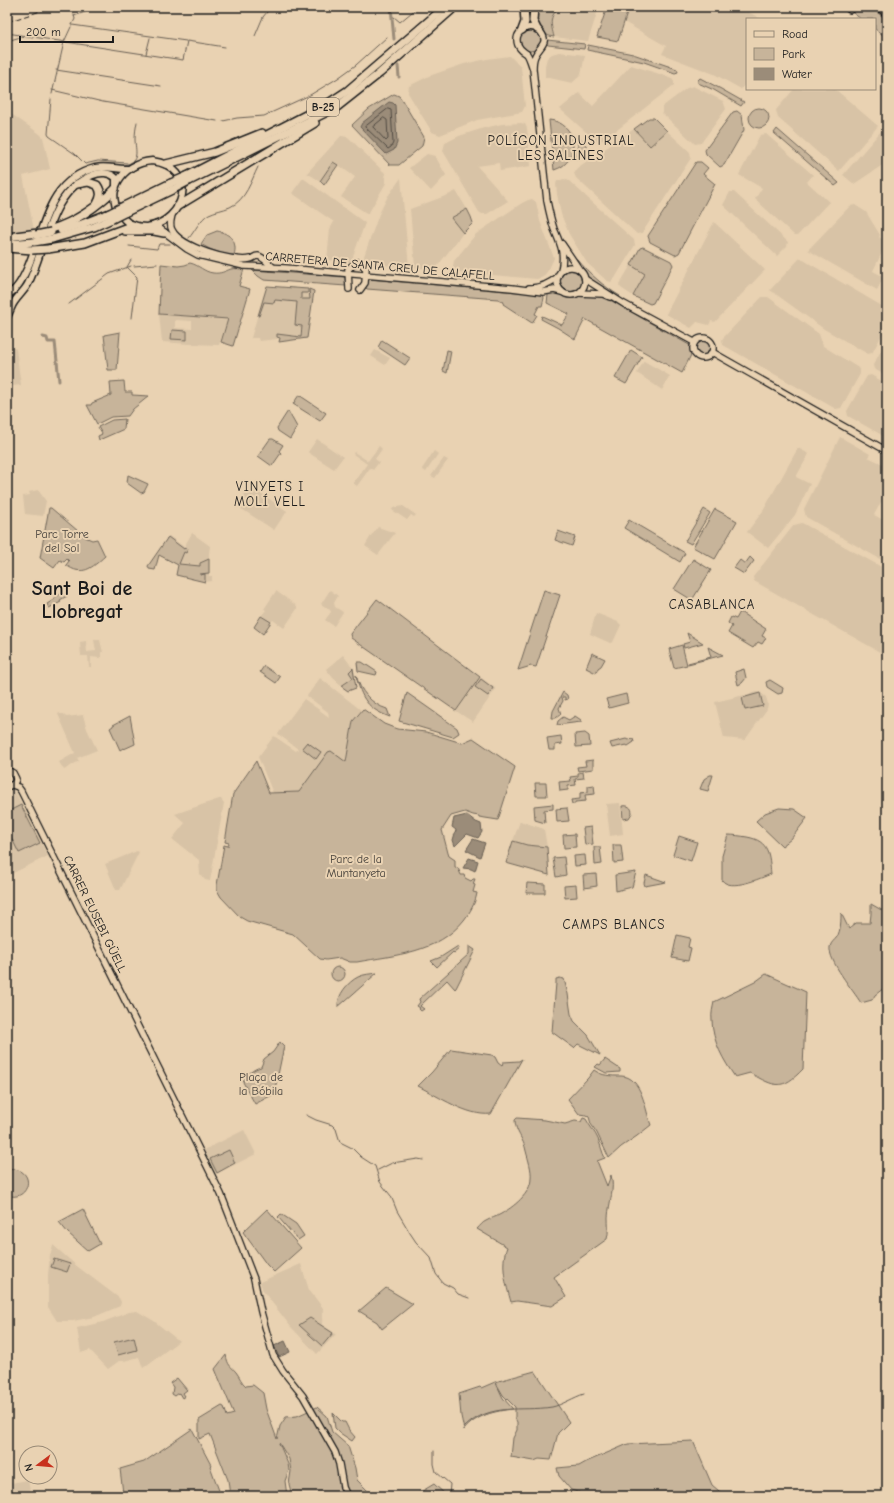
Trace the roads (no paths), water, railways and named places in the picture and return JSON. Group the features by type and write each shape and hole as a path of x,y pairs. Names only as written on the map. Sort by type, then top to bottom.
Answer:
{"highway":[{"name":"B-25","path":"188,178 328,112 360,90 455,7"},
{"path":"534,7 533,21 535,28"},
{"path":"879,7 887,13"},
{"name":"B-25","path":"7,239 36,237 52,234 111,216 173,186 314,112 347,91 443,8"},
{"path":"525,8 530,22 535,28"},
{"path":"522,30 525,22 525,8"},
{"path":"178,206 298,134 320,120 328,112"},
{"path":"166,164 215,152 292,123"},
{"path":"77,184 88,182 97,184 100,189 101,196 96,206"},
{"path":"52,234 101,203 116,187"},
{"path":"7,248 32,250 48,249 85,243 133,225"},
{"path":"117,232 154,230 164,233"}],"main road":[{"path":"7,295 14,292 31,260 50,205 66,184 80,173 97,167 108,167 123,170 152,161 166,164 178,173 182,184 182,193 178,206 172,215 166,220 155,225 142,227 133,225 124,220 116,208 114,200 116,178 112,174 98,173 88,177 68,191 60,203 28,285 10,308 7,317"},
{"path":"116,187 125,172 129,169"},
{"path":"7,300 10,308"}],"street":[{"path":"533,69 528,55 519,47 517,40 518,35 526,28 535,28 542,34 544,39 542,46 534,56 533,69 547,201 552,222 560,241 564,260 558,277 558,284 562,292 569,294 603,294 618,300"},
{"path":"524,52 530,54 537,52"},
{"path":"172,215 170,226 172,231 186,243 211,254 225,257 251,260 255,257 261,257 273,267"},
{"name":"CARRETERA DE SANTA CREU DE CALAFELL","path":"155,225 164,233 198,255 244,266 366,275 514,288 543,292 551,290 562,292"},
{"path":"560,241 584,275 584,287 578,293"},
{"path":"349,289 347,274 349,268 357,262 362,264 366,269 364,286 360,290"},
{"path":"561,271 570,266 579,269"},
{"name":"CARRETERA DE SANTA CREU DE CALAFELL","path":"514,288 538,288 546,285 558,277"},
{"path":"585,279 618,300 694,342"},
{"path":"701,338 708,338 712,343 712,352 707,357 703,358 698,356 694,353 694,342 701,338"},
{"path":"712,352 887,451"},
{"path":"8,769 15,776 15,782 10,786"},
{"name":"CARRER EUSEBI GÜELL","path":"10,786 18,787 21,791 220,1194 254,1279 261,1312 274,1355 283,1371 307,1402 338,1458 343,1487 347,1496"}],"water":[{"path":"389,102 395,105 397,143 394,150 386,154 360,127 362,123"},
{"path":"467,815 481,824 482,832 478,838 467,834 455,846 453,840 456,830 452,827 454,818"},
{"path":"473,839 485,843 480,857 466,850"},
{"path":"469,858 478,861 475,871 463,868"},
{"path":"285,1341 290,1352 279,1357 274,1346"}],"waterway":[{"path":"74,16 99,7"},
{"path":"255,36 263,17 271,7"},
{"path":"391,7 394,39"},
{"path":"392,17 400,22 418,7"},
{"path":"72,25 75,19 74,15"},
{"path":"72,25 186,41"},
{"path":"52,94 64,42 71,27"},
{"path":"7,33 183,60 187,41 225,47"},
{"path":"7,41 24,36"},
{"path":"223,121 237,118 264,116 310,95 356,65 387,37"},
{"path":"146,54 150,38"},
{"path":"398,66 399,77"},
{"path":"56,70 161,86"},
{"path":"52,90 103,102 217,121"},
{"path":"51,99 49,136 75,154 85,164 98,161 127,163"},
{"path":"124,165 133,161 136,155 135,137 137,122"},
{"path":"189,238 206,216 230,207 240,200 247,190 258,167"},
{"path":"129,246 157,249 159,244 170,244"},
{"path":"131,260 127,267 137,277 132,318"},
{"path":"134,266 157,264"},
{"path":"69,304 109,274 131,266"},
{"path":"43,337 47,338 48,342 55,342 59,381"},
{"path":"306,1115 332,1125 336,1129 340,1142 352,1148 361,1157 375,1166 380,1182 391,1196 397,1211 416,1242 431,1258 436,1274 443,1283 453,1288 458,1294 469,1298"},
{"path":"378,1170 392,1163 418,1159 423,1160"},
{"path":"465,1427 475,1419 495,1411 552,1407 584,1394"},
{"path":"434,1451 434,1464 436,1472 450,1484 449,1496"}],"railway":[{"path":"7,22 53,7"}],"district":[{"name":"POLÍGON INDUSTRIAL LES SALINES","path":"561,148"},
{"name":"VINYETS I MOLÍ VELL","path":"270,494"},
{"name":"Sant Boi de Llobregat","path":"82,600"},
{"name":"CASABLANCA","path":"712,604"},
{"name":"CAMPS BLANCS","path":"614,924"}],"park label":[{"name":"Parc Torre del Sol","path":"62,541"},
{"name":"Parc de la Muntanyeta","path":"356,866"},
{"name":"Plaça de la Bóbila","path":"261,1084"}]}
